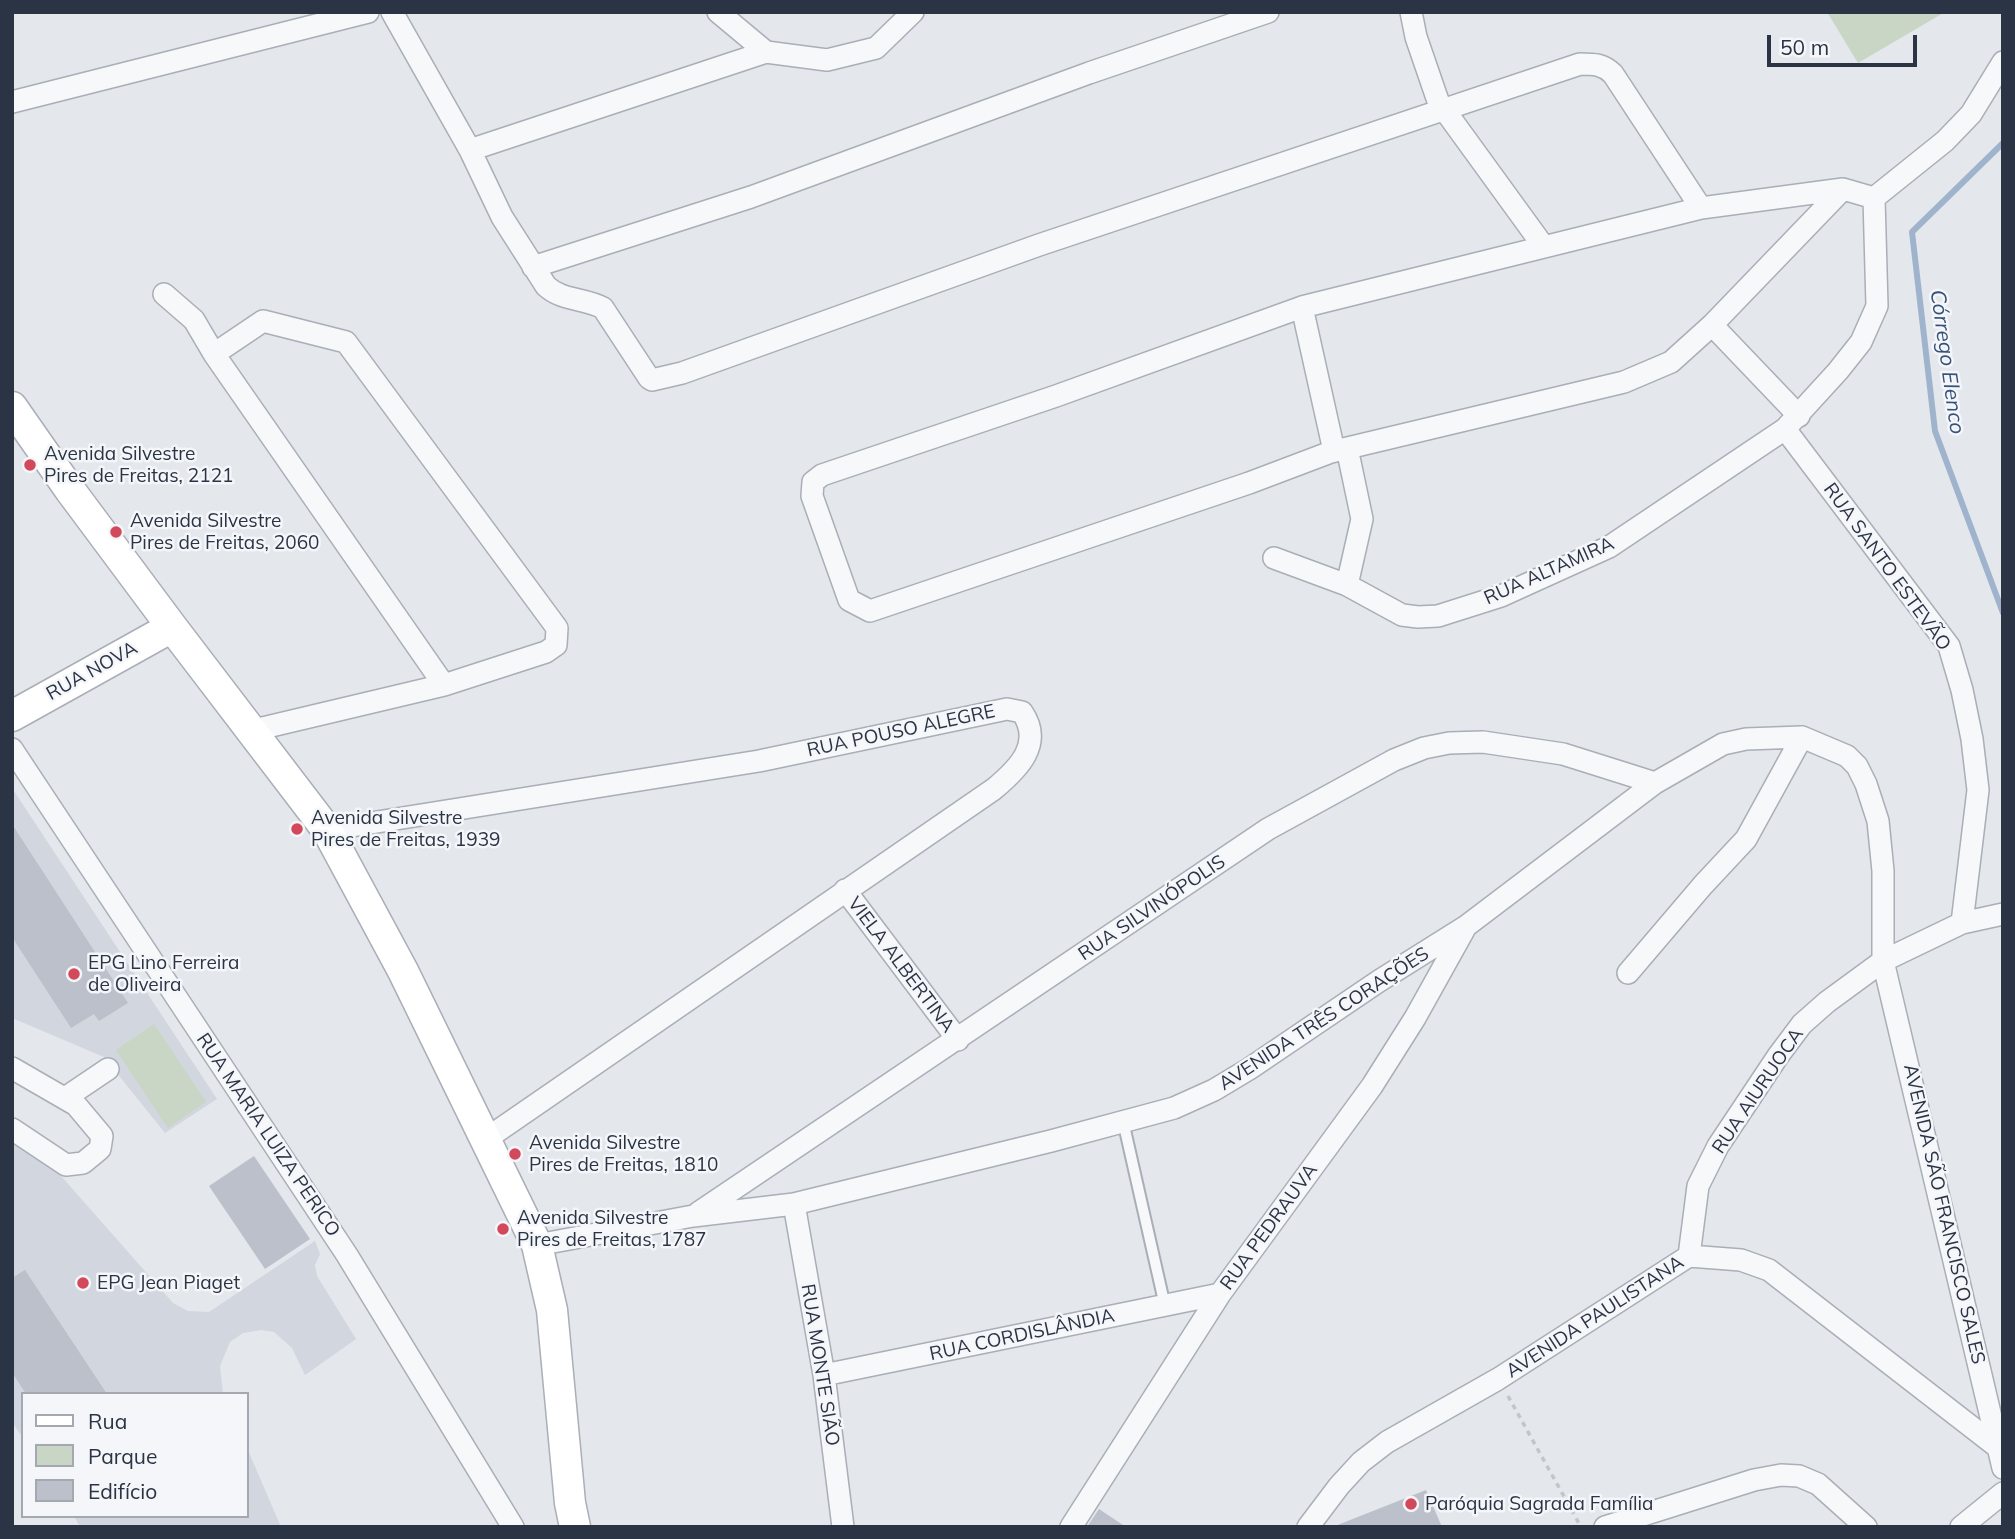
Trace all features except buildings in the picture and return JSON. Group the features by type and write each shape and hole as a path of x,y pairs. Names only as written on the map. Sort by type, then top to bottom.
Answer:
{"main road":[{"path":"12,407 70,490 327,831 403,971 537,1245 552,1310 570,1503 575,1527"},
{"name":"RUA NOVA","path":"12,716 172,627"}],"street":[{"path":"12,102 368,12"},
{"path":"392,12 470,150 502,217 533,267 555,294 594,303 603,308 649,378 654,380 682,373 1039,245 1580,64 1606,67 1612,74 1701,208"},
{"path":"718,12 765,52"},
{"path":"470,150 765,52 827,60 876,48 913,12"},
{"path":"533,267 751,197 1268,12"},
{"path":"1411,12 1416,37 1438,101 1544,247"},
{"path":"1874,198 1954,132 1971,114 2003,62"},
{"path":"1843,189 1712,325 1671,362 1624,382 1340,450 1236,488 870,611 849,600 812,496 813,482 822,475 1056,396 1302,307 1701,208 1843,189 1874,198"},
{"path":"1792,423 1861,342 1877,306 1874,198"},
{"path":"164,294 194,320 214,354 444,685"},
{"path":"1302,307 1340,450 1362,519 1347,585"},
{"path":"214,354 263,321 345,342 557,628 555,645 546,652 444,685 250,731"},
{"name":"RUA SANTO ESTEVÃO","path":"1712,325 1792,423 1949,646 1965,702 1978,790 1962,923"},
{"name":"RUA ALTAMIRA","path":"1274,558 1347,585 1402,615 1438,616 1501,596 1609,547 1792,423"},
{"name":"RUA POUSO ALEGRE","path":"327,831 759,761 1007,709 1022,712 1030,723 1027,754 1014,772 994,789 486,1139"},
{"path":"1628,973 1746,839 1802,737"},
{"name":"AVENIDA TRÊS CORAÇÕES","path":"537,1245 693,1216 794,1204 1174,1108 1214,1090 1465,927 1655,783 1723,744 1746,739 1802,737 1847,756 1857,766 1866,784 1880,833 1883,871 1883,961"},
{"name":"RUA SILVINÓPOLIS","path":"693,1216 1268,830 1394,760 1424,748 1449,743 1483,742 1563,754 1655,783"},
{"name":"RUA MARIA LUIZA PERICO","path":"12,749 347,1255 513,1527"},
{"name":"VIELA ALBERTINA","path":"845,890 958,1040"},
{"name":"RUA AIURUOCA","path":"1689,1256 1698,1186 1718,1146 1802,1024 1883,961 1962,923 2003,914"},
{"name":"RUA PEDRAUVA","path":"1071,1527 1220,1294 1373,1086 1415,1018 1465,927"},
{"name":"AVENIDA SÃO FRANCISCO SALES","path":"1883,961 2001,1458"},
{"path":"12,1068 76,1105 102,1136 100,1149 82,1163 66,1165 12,1129"},
{"path":"65,1098 108,1069"},
{"name":"RUA MONTE SIÃO","path":"794,1204 824,1375 843,1527"},
{"name":"AVENIDA PAULISTANA","path":"1308,1527 1361,1462 1387,1442 1498,1379 1689,1256 1741,1260 1769,1270 2001,1458"},
{"name":"RUA CORDISLÂNDIA","path":"824,1375 1220,1294"},
{"path":"1605,1527 1755,1480 1780,1475 1799,1476 1818,1484 1866,1527"},
{"path":"1961,1527 2003,1493"}],"lane":[{"path":"1123,1121 1165,1306"}],"path":[{"path":"1498,1379 1581,1527"}],"shaded area":[{"name":"EPG Lino Ferreira de Oliveira","path":"12,788 217,1099 165,1133 104,1057 12,1018"},
{"name":"EPG Jean Piaget","path":"12,1139 54,1168 173,1303 188,1311 209,1312 315,1241 320,1254 315,1265 317,1276 356,1339 305,1375 292,1348 274,1332 261,1330 243,1333 230,1342 220,1366 223,1392 21,1392 21,1435 12,1422"},
{"path":"248,1450 281,1527 80,1527 75,1518 248,1518"}],"green space":[{"path":"1827,12 1945,12 1858,63"},
{"path":"154,1024 206,1102 168,1128 116,1050"}],"waterway":[{"name":"Córrego Elenco","path":"2003,143 1912,232 1935,431 2003,613"}],"place":[{"name":"Avenida Silvestre Pires de Freitas, 2121","path":"30,465"},
{"name":"Avenida Silvestre Pires de Freitas, 2060","path":"116,532"},
{"name":"Avenida Silvestre Pires de Freitas, 1939","path":"297,829"},
{"name":"EPG Lino Ferreira de Oliveira","path":"74,974"},
{"name":"Avenida Silvestre Pires de Freitas, 1810","path":"515,1154"},
{"name":"Avenida Silvestre Pires de Freitas, 1787","path":"503,1229"},
{"name":"EPG Jean Piaget","path":"83,1283"},
{"name":"Paróquia Sagrada Família","path":"1411,1504"}]}
